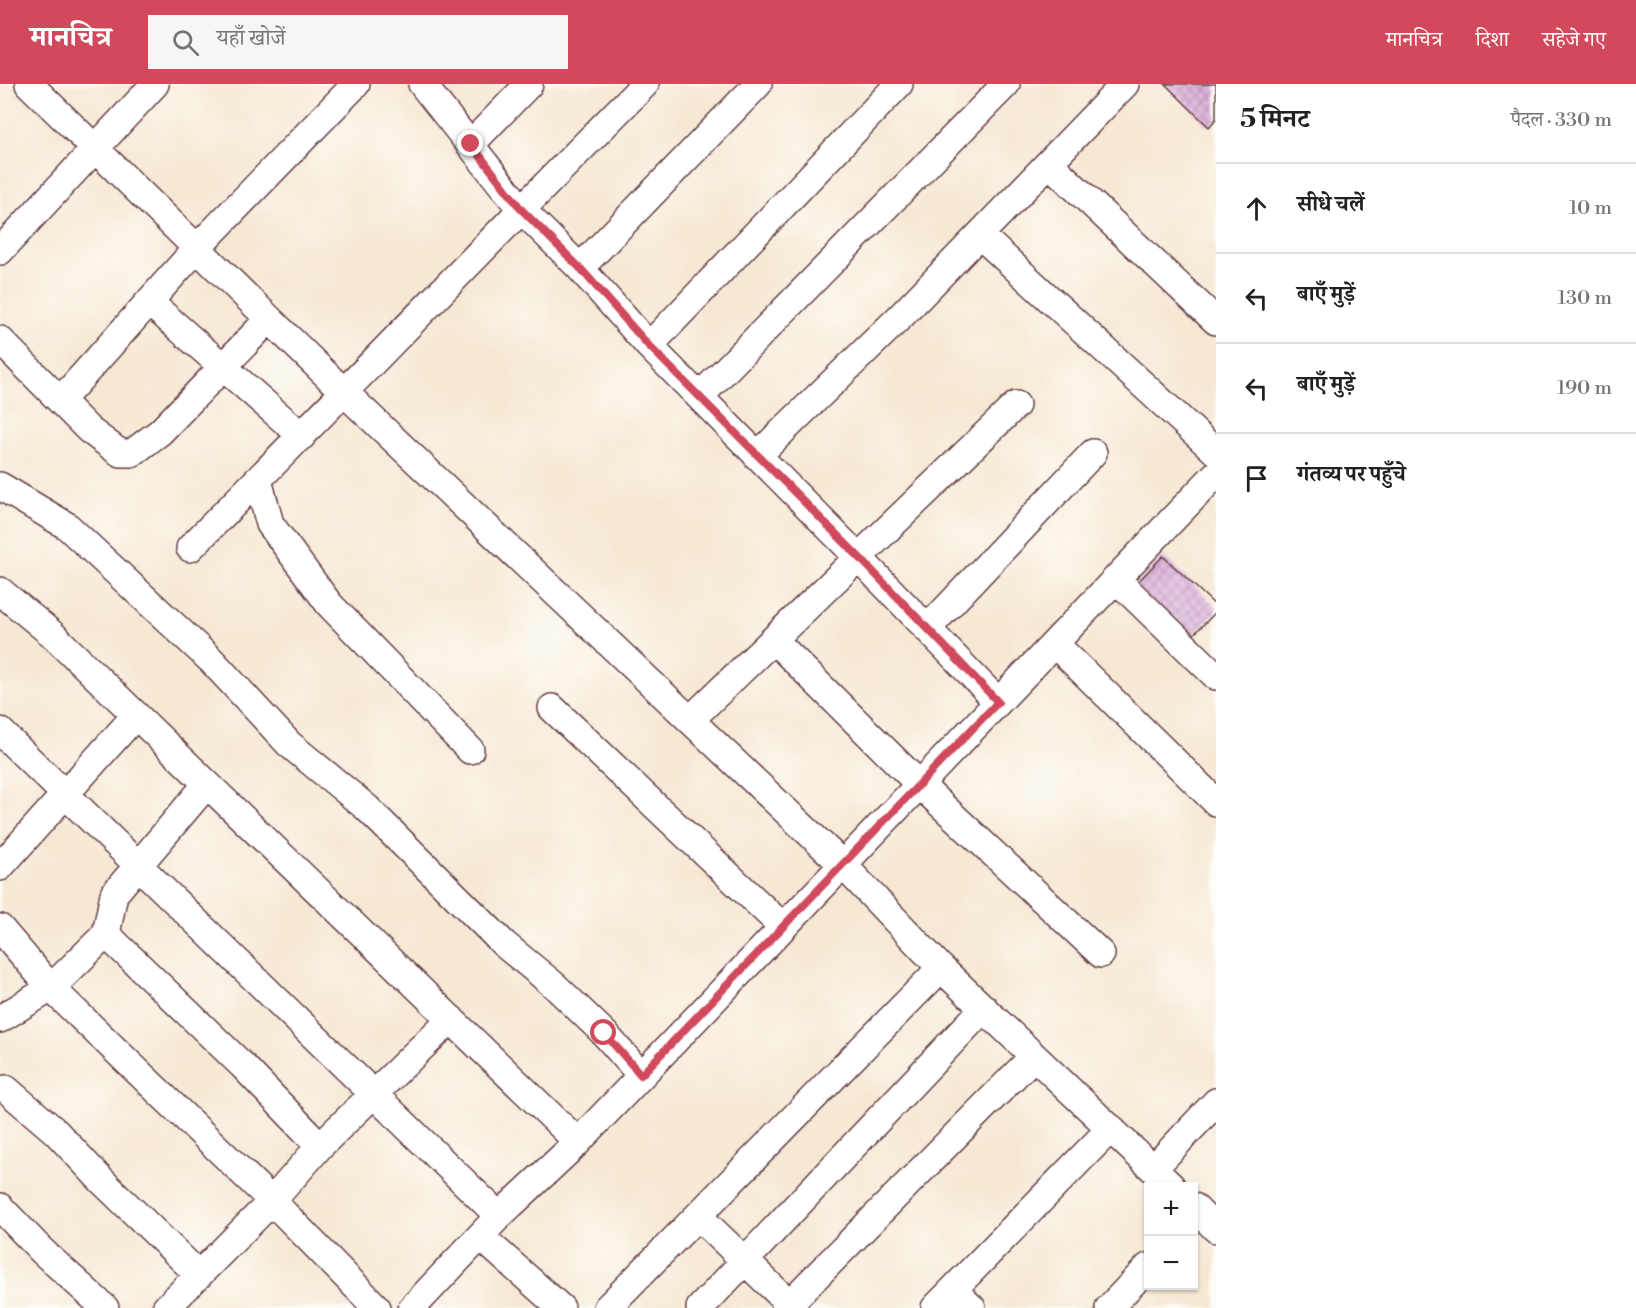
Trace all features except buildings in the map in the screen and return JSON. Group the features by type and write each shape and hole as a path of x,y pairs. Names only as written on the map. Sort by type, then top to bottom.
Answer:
{"street":[{"path":"29,84 345,393 843,865 941,968 1162,1178 1216,1102"},
{"path":"0,251 155,84"},
{"path":"70,390 197,248 356,84"},
{"path":"471,144 529,84"},
{"path":"190,548 345,393 521,209 645,84"},
{"path":"580,268 758,84"},
{"path":"649,346 899,84"},
{"path":"700,396 1005,84"},
{"path":"757,456 902,315 1125,84"},
{"path":"430,87 521,209 580,268 649,346 860,558 998,702"},
{"path":"1049,163 1216,321"},
{"path":"980,235 1216,452"},
{"path":"149,302 302,436"},
{"path":"0,340 89,430 120,453 132,453 160,432 269,319"},
{"path":"690,720 1016,405"},
{"path":"927,629 1093,453"},
{"path":"412,1308 499,1216 578,1142 1216,474"},
{"path":"258,480 270,524 329,604 470,750"},
{"path":"0,486 67,526 212,661 289,744 367,808 496,937 555,986 604,1033 641,1075"},
{"path":"1116,579 1216,676"},
{"path":"0,591 52,634 578,1142"},
{"path":"774,640 919,784 1101,954"},
{"path":"1055,644 1216,802"},
{"path":"552,708 783,927"},
{"path":"0,867 136,715"},
{"path":"0,731 499,1216"},
{"path":"0,1018 51,988 106,934 114,894 207,784"},
{"path":"0,928 51,988 272,1201 377,1308"},
{"path":"106,934 243,1066 320,1146"},
{"path":"607,1308 941,968"},
{"path":"700,1308 984,1008"},
{"path":"166,1308 272,1201 320,1146 451,1019"},
{"path":"698,1216 790,1306 1034,1056"},
{"path":"6,1089 56,1132 102,1181 199,1275"},
{"path":"953,1302 1111,1128"},
{"path":"0,1207 42,1251 105,1308"},
{"path":"480,1236 561,1308"},
{"path":"1109,1308 1144,1272"}],"route":[{"path":"471,144 521,209 580,268 649,346 860,558 998,702 641,1075 604,1033"}]}
